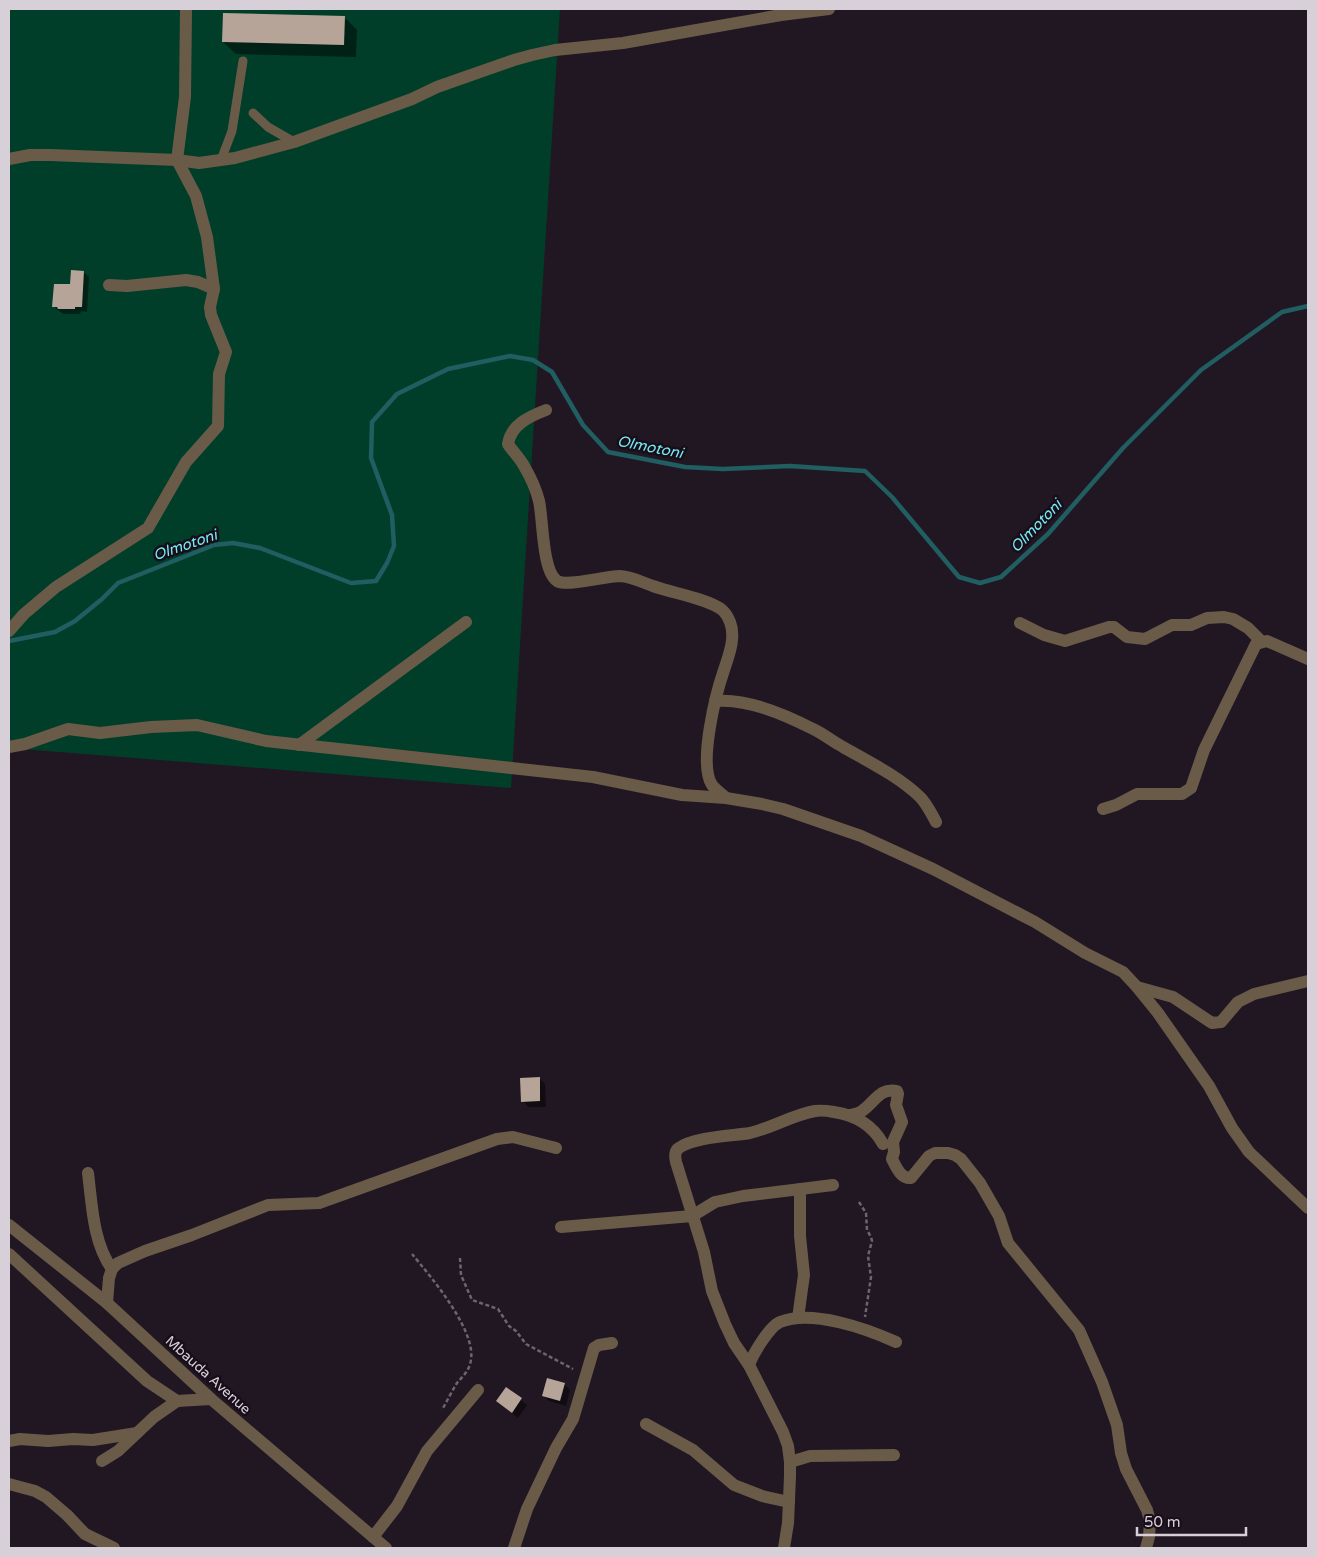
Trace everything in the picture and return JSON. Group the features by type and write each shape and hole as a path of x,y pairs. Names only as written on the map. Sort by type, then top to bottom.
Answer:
{"street":[{"path":"9,631 24,614 63,582 148,528 186,462 216,431 219,419 219,374 226,352 211,315 210,307 214,289 207,237 196,196 177,160 185,97 186,9"},
{"path":"9,159 30,155 50,155 177,160 199,163 221,160 294,142 412,99 436,87 532,55 555,50 623,43 781,15 828,9"},
{"path":"109,285 127,286 186,280 198,282 214,289"},
{"path":"546,410 534,415 514,429 508,444 524,464 535,487 541,513 544,549 551,574 559,582 566,583 600,577 619,576 636,578 653,586 710,604 721,610 730,621 732,629 731,643 715,701 708,746 708,773 712,785 726,798"},
{"path":"1020,624 1044,635 1065,640 1109,627 1114,627 1127,637 1145,639 1172,625 1191,625 1207,618 1224,617 1233,619 1248,628 1261,641"},
{"path":"299,745 466,622"},
{"path":"1103,809 1116,805 1137,794 1176,795 1182,794 1191,788 1204,750 1256,644 1261,641 1267,641 1308,659"},
{"path":"715,701 729,700 739,702 787,717 814,729 903,783 921,798 936,822"},
{"path":"9,747 25,744 68,729 100,733 197,724 243,736 299,745 593,777 682,795 726,798 783,809 860,836 933,869 1035,922 1123,972 1158,1013 1208,1086 1232,1128 1249,1152 1308,1208"},
{"path":"1137,987 1172,997 1212,1023 1221,1022 1238,1002 1254,994 1308,981"},
{"path":"850,1115 863,1111 883,1092 897,1091 896,1105 902,1122 893,1142 894,1152 892,1159 899,1172 909,1178 929,1156 935,1153 948,1153 961,1159 980,1183 999,1216 1008,1243 1075,1324 1084,1340 1102,1382 1117,1425 1121,1453 1126,1469 1147,1510 1150,1521 1146,1548"},
{"path":"784,1548 789,1502 790,1462 783,1432 749,1365 734,1343 712,1291 704,1252 676,1162 676,1153 680,1148 718,1137 756,1131 814,1111 825,1110 850,1115 862,1120 874,1131 883,1144"},
{"path":"107,1304 109,1278 112,1270 118,1263 145,1251 192,1236 268,1205 319,1203 497,1139 513,1137 556,1148"},
{"path":"88,1174 94,1222 100,1245 112,1270"},
{"path":"561,1227 692,1216 715,1202 743,1196 833,1185"},
{"path":"798,1318 804,1275 801,1250 800,1189"},
{"name":"Mbauda Avenue","path":"9,1225 107,1304 212,1399 386,1548"},
{"path":"9,1254 147,1381 177,1401"},
{"path":"749,1365 756,1348 778,1323 798,1318 833,1321 860,1328 896,1342"},
{"path":"514,1548 527,1509 556,1448 573,1418 594,1348 599,1345 612,1343"},
{"path":"373,1537 397,1506 427,1451 478,1390"},
{"path":"102,1461 118,1451 154,1417 177,1401 212,1399"},
{"path":"646,1424 694,1450 734,1485 762,1496 789,1502"},
{"path":"9,1442 20,1439 54,1441 93,1440 137,1433"},
{"path":"790,1462 816,1455 894,1455"},
{"path":"9,1484 35,1491 46,1497 85,1534 114,1548"}],"lane":[{"path":"221,160 232,131 243,61"},
{"path":"253,113 268,127 294,142"}],"path":[{"path":"859,1202 867,1216 867,1230 872,1241 868,1256 871,1277 864,1320 860,1328"},
{"path":"412,1254 450,1303 471,1346 472,1356 469,1368 457,1384 439,1417"},
{"path":"460,1258 460,1274 472,1300 498,1309 509,1326 516,1331 526,1344 578,1372 584,1383"}],"green space":[{"path":"9,9 560,9 511,788 9,748"}],"building":[{"path":"223,13 345,16 344,45 222,42"},
{"path":"71,270 84,271 82,307 58,309 57,307 52,307 54,284 70,284"},
{"path":"540,1077 540,1101 521,1102 520,1078"},
{"path":"547,1378 565,1383 560,1401 542,1396"},
{"path":"506,1387 522,1398 512,1413 496,1401"}],"waterway":[{"name":"Olmotoni","path":"9,641 55,632 75,621 118,583 214,545 233,543 260,548 351,583 376,581 387,563 394,546 392,515 371,458 372,422 397,394 448,369 510,356 533,360 552,372 583,425 608,452 685,467 723,469 790,466 865,471 892,497 959,577 980,583 1001,577 1048,534 1123,448 1201,370 1282,312 1308,306"}]}
